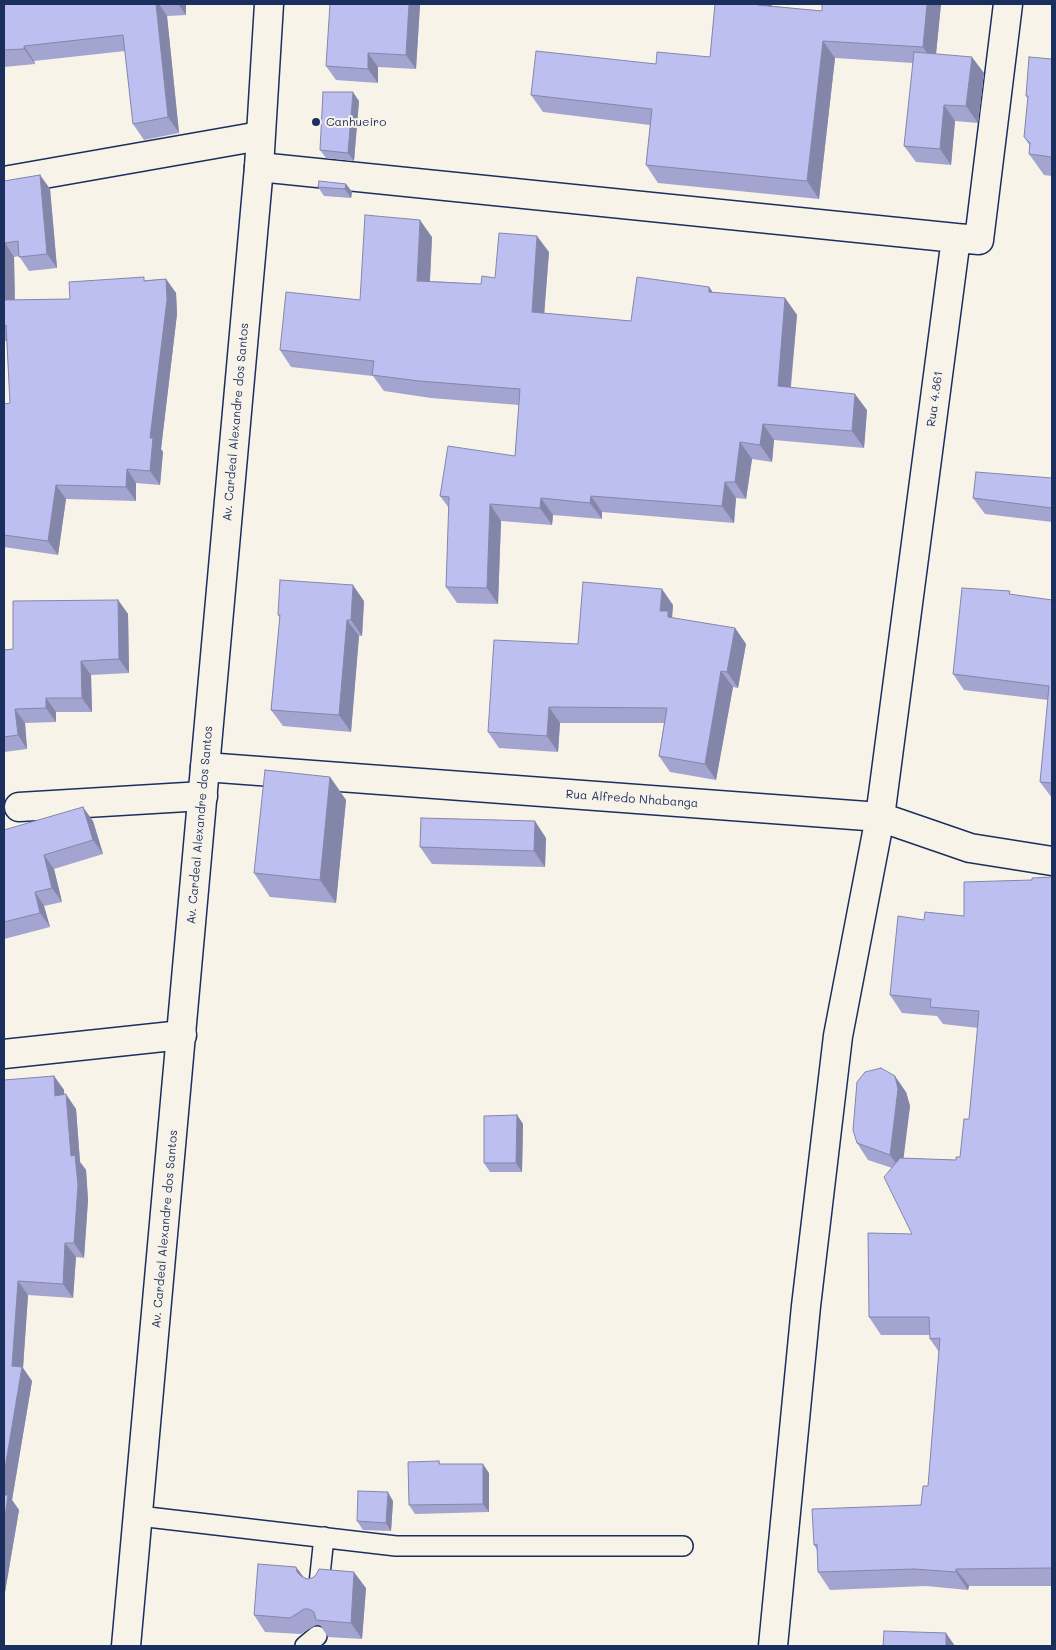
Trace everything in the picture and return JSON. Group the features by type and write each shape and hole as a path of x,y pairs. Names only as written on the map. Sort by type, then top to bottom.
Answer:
{"street":[{"name":"Av. Cardeal Alexandre dos Santos","path":"126,1646 259,167 269,4"},
{"path":"259,167 979,240 1008,4"},
{"path":"4,181 260,136"},
{"name":"Rua 4.861","path":"773,1646 806,1306 838,1036 880,817 956,238"},
{"name":"Rua Alfredo Nhabanga","path":"206,767 880,817 970,848 1052,862"},
{"path":"19,806 203,796"},
{"path":"4,1054 182,1035"}],"lane":[{"path":"139,1516 396,1546 683,1546"},
{"path":"319,1584 324,1537"}],"building":[{"path":"4,4 156,4 168,117 133,124 123,35 24,46 24,49 4,50"},
{"path":"330,4 409,4 406,55 368,53 368,69 326,66"},
{"path":"715,4 758,4 822,11 822,4 927,4 923,47 823,41 807,181 646,165 652,109 531,95 536,51 656,64 657,52 710,57"},
{"path":"914,52 972,57 966,106 944,105 940,149 904,146"},
{"path":"1029,57 1052,59 1052,157 1029,154 1030,143 1024,137"},
{"path":"323,92 353,92 348,153 320,150"},
{"path":"40,175 47,254 19,257 18,241 5,243 5,300 70,299 69,282 144,277 144,281 166,279 167,300 150,438 153,438 150,471 127,469 126,487 56,485 48,541 4,535 4,404 10,403 6,325 4,326 4,181"},
{"path":"319,181 346,184 345,189 318,187"},
{"path":"365,215 420,220 417,281 481,284 482,276 495,278 499,233 537,236 532,312 631,321 637,277 709,287 709,292 785,298 778,386 855,394 852,431 763,424 760,445 740,442 735,482 725,482 722,506 591,496 590,503 541,498 540,508 490,504 487,588 446,587 449,497 440,496 448,446 515,456 520,389 419,381 372,375 374,361 280,350 286,292 360,300"},
{"path":"976,472 1052,478 1052,508 973,498"},
{"path":"280,580 353,585 351,620 347,620 339,715 271,710 280,615 278,615"},
{"path":"583,582 662,589 660,611 668,611 668,617 735,628 727,672 721,671 705,764 659,756 667,708 549,707 547,736 488,732 494,640 578,644"},
{"path":"962,588 1010,591 1009,594 1052,600 1052,783 1040,782 1049,686 953,674"},
{"path":"118,600 119,659 81,661 82,698 46,698 46,708 15,709 18,735 4,737 4,650 13,649 13,601"},
{"path":"265,770 330,777 320,880 254,873"},
{"path":"83,807 93,840 44,855 52,888 35,892 40,913 4,922 4,830"},
{"path":"421,818 535,821 534,851 420,847"},
{"path":"1052,877 1052,1568 956,1569 956,1572 914,1569 818,1572 817,1544 814,1545 812,1509 921,1505 923,1486 928,1486 940,1338 930,1339 929,1317 869,1317 868,1233 912,1234 884,1177 900,1158 956,1160 956,1157 960,1157 964,1119 969,1119 979,1011 930,1007 931,999 890,995 898,916 924,920 925,912 964,916 964,882 1032,880 1032,878"},
{"path":"881,1068 895,1076 898,1089 890,1155 857,1143 853,1130 857,1082 865,1072"},
{"path":"54,1076 55,1096 66,1094 71,1156 75,1155 78,1185 74,1243 65,1243 63,1284 18,1281 12,1366 22,1367 4,1474 4,1080"},
{"path":"517,1115 516,1163 484,1163 484,1116"},
{"path":"439,1461 439,1464 483,1464 483,1504 409,1505 408,1462"},
{"path":"358,1491 388,1492 386,1523 357,1521"},
{"path":"4,1495 8,1495 4,1524"},
{"path":"258,1564 296,1567 297,1572 307,1579 316,1575 319,1569 354,1572 351,1623 316,1620 314,1612 309,1609 304,1609 290,1618 254,1615"},
{"path":"884,1631 946,1633 946,1646 883,1646"}],"place":[{"name":"Canhueiro","path":"316,122"}]}
